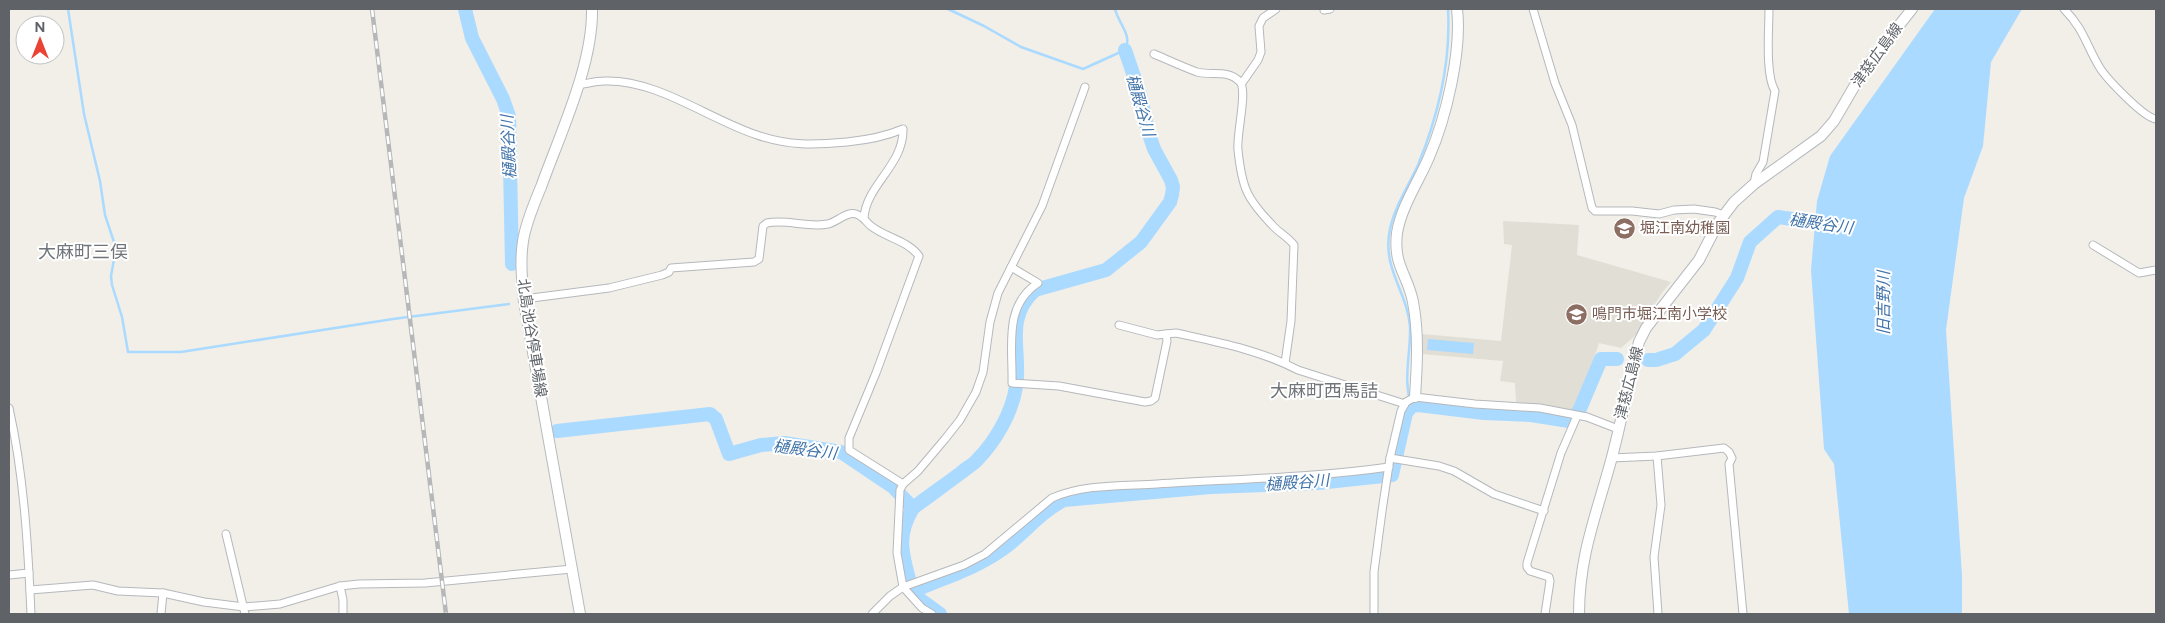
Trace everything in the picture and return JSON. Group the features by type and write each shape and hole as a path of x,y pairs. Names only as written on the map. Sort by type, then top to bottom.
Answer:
{"main road":[{"name":"北島池谷停車場線","path":"580,614 521,273 524,241 530,216 578,85 589,45 592,9"},
{"path":"1410,400 1418,353 1416,319 1413,300 1401,271 1396,251 1397,232 1402,215 1430,155 1447,101 1459,22 1457,9"},
{"name":"津慈広島線","path":"1579,614 1580,575 1586,545 1612,458 1639,342 1646,328 1699,260 1724,215 1734,202 1754,184 1821,136 1834,121 1865,68 1912,9"}],"street":[{"path":"1242,83 1262,52 1259,26 1263,18 1276,9"},
{"path":"1324,9 1330,9"},
{"path":"1532,9 1572,125 1592,208 1595,211 1632,211 1660,214 1674,210 1694,209 1724,215"},
{"path":"1754,184 1756,174 1763,162 1775,91 1772,85 1770,64 1769,9"},
{"path":"2064,9 2079,24 2104,74 2139,108 2152,119 2156,119"},
{"path":"1154,54 1200,73 1230,75 1242,83 1244,100 1238,130 1238,148 1246,193 1252,203 1294,245 1291,321 1285,363"},
{"path":"578,85 604,81 621,82 664,93 757,135 791,144 817,146 872,139 903,130 900,148 892,166 865,207 864,218"},
{"path":"932,614 922,608 905,586 897,553 901,490 960,420 976,392 983,372 985,351 998,293 1042,206 1085,87"},
{"path":"524,299 609,288 662,275 669,272 671,268 754,262 759,259 763,226 767,223 821,225 831,223 854,213 864,218 871,226 914,249 919,256 876,373 848,438 849,450 901,490"},
{"path":"2093,245 2139,273 2156,270"},
{"path":"1011,267 1038,283 1026,291 1013,320 1011,332 1012,383 1059,386 1145,402 1151,401 1155,398 1167,341 1166,334"},
{"path":"1119,325 1157,335 1176,333 1239,348 1307,372 1410,400 1540,408 1587,417 1618,429"},
{"path":"1374,614 1372,591 1390,458 1401,411 1410,400"},
{"path":"9,408 18,458 31,614"},
{"path":"1545,614 1549,577 1530,571 1527,567 1561,453 1575,416"},
{"path":"1612,458 1657,456 1724,448 1729,452 1732,458 1729,464 1743,614"},
{"path":"1657,456 1661,505 1654,556 1658,614"},
{"path":"1390,458 1440,466 1454,471 1494,494 1544,511"},
{"path":"872,614 890,596 905,586 964,565 986,554 1052,498 1061,494 1121,486 1388,472"},
{"path":"226,534 244,610"},
{"path":"30,590 93,585 118,591 163,593 244,610 280,604 340,586 425,583 572,569"},
{"path":"9,575 29,573"},
{"path":"340,586 343,614"},
{"path":"161,614 163,593"}],"shaded area":[{"name":"鳴門市堀江南小学校","path":"1503,221 1579,225 1577,255 1671,282 1661,294 1637,334 1621,348 1599,343 1587,380 1573,410 1516,402 1515,383 1500,381 1503,361 1422,354 1422,334 1501,341 1512,245 1504,244"}],"water":[{"name":"旧吉野川","path":"1935,9 2022,9 1991,62 1983,146 1964,198 1946,330 1962,575 1962,614 1849,614 1834,464 1824,449 1811,270 1817,201 1830,156"},
{"path":"1428,339 1474,343 1473,354 1427,350"}],"waterway":[{"path":"68,9 84,114 100,181 105,215 114,242 115,254 111,276 112,285 122,317 128,352 181,352 393,319 509,304"},
{"name":"樋殿谷川","path":"465,9 472,38 503,99 509,116 512,264"},
{"path":"948,9 984,26 1021,47 1083,69 1125,50 1127,45 1126,34 1115,9"},
{"path":"1412,406 1407,377 1410,327 1405,304 1390,260 1388,248 1389,235 1397,208 1418,165 1432,127 1442,89 1447,49 1448,9"},
{"name":"樋殿谷川","path":"557,431 710,414 716,419 729,454 761,445 784,443 841,452 893,487 913,508 975,462 990,445 1007,417 1016,387 1017,324 1019,312 1025,301 1035,290 1106,270 1141,242 1170,202 1173,187 1171,180 1154,149 1140,94 1125,50"},
{"name":"樋殿谷川","path":"1648,360 1656,360 1675,354 1704,330 1737,278 1750,242 1778,217 1832,225"},
{"name":"樋殿谷川","path":"913,508 907,519 902,539 902,549 912,591 961,572 996,554 1048,510 1064,500 1211,487 1318,483 1392,475 1406,413 1412,406 1418,405 1484,413 1531,415 1569,421 1579,411 1601,359 1617,359"},
{"name":"樋殿谷川","path":"912,591 940,614"}],"railway":[{"path":"372,9 446,614"}],"place":[{"name":"堀江南幼稚園","path":"1624,228"},
{"name":"鳴門市堀江南小学校","path":"1576,314"}],"district":[{"name":"大麻町三俣","path":"83,252"},
{"name":"大麻町西馬詰","path":"1324,391"}]}
